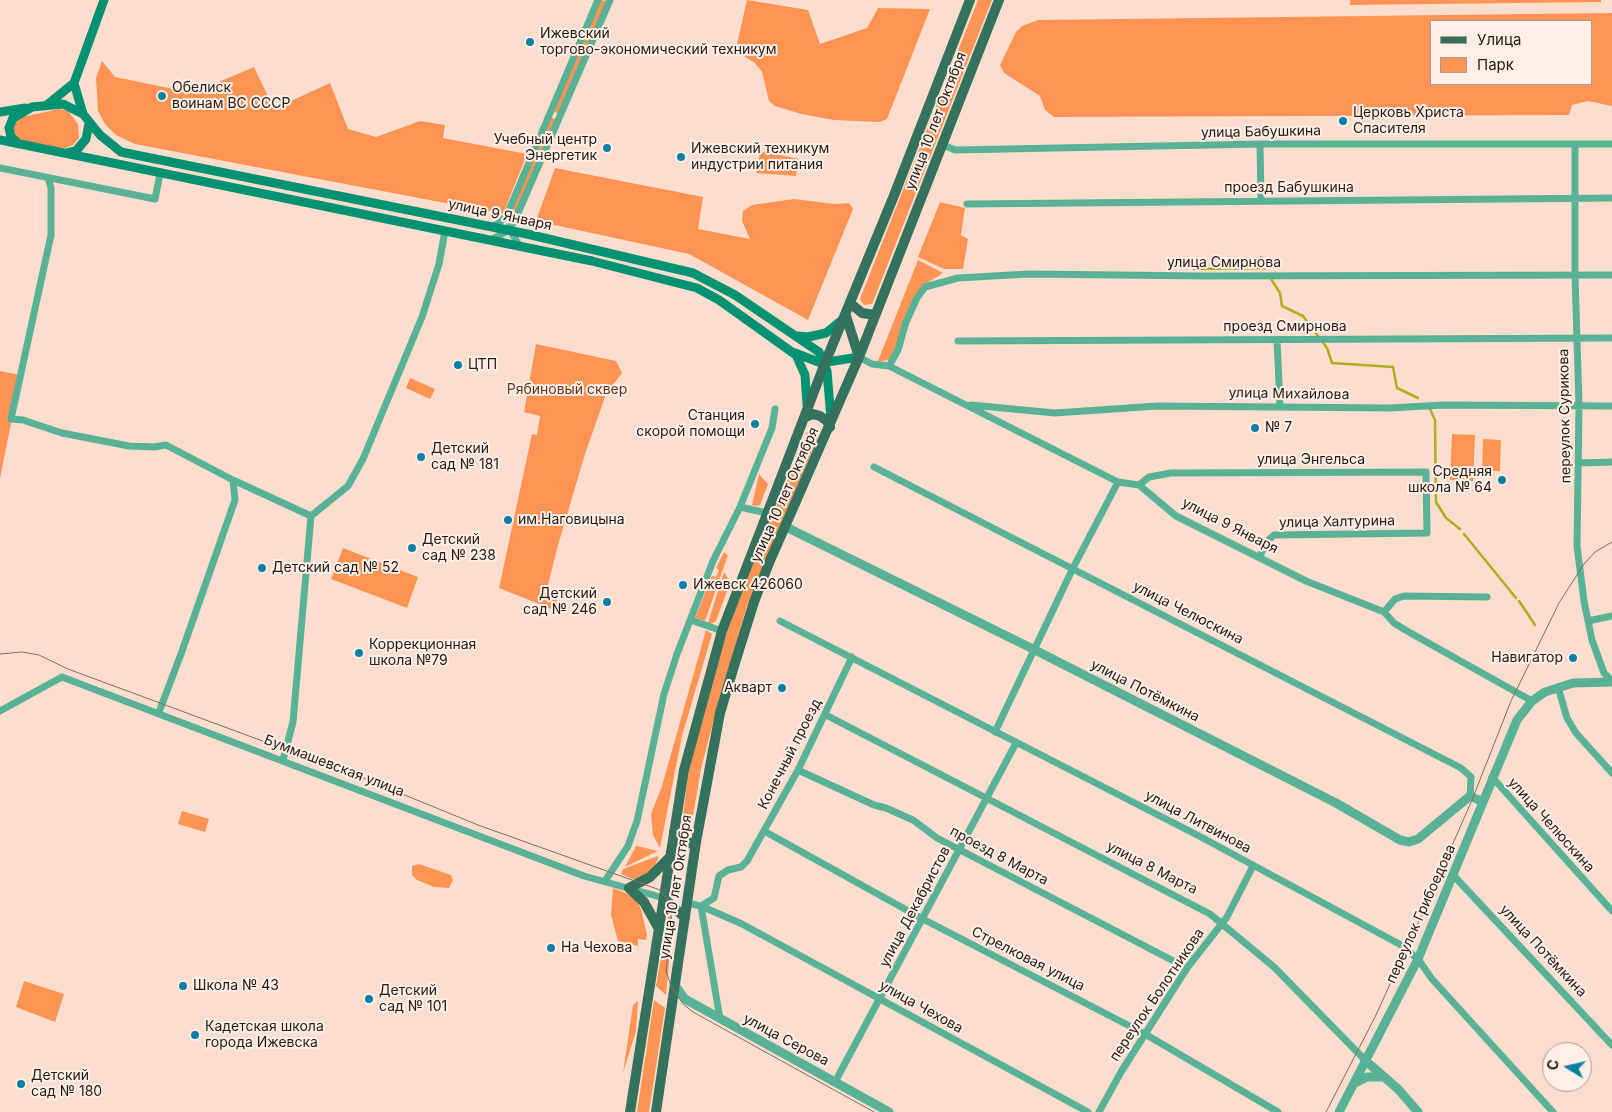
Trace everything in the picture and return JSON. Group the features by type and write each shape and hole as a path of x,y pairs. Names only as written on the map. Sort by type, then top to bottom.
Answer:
{"main road":[{"path":"48,105 74,83 104,0"},
{"name":"улица 10 лет Октября","path":"630,1112 684,770 722,631 806,417 825,363 846,316 970,0"},
{"name":"улица 10 лет Октября","path":"656,1112 696,842 720,713 754,602 859,358 999,0"},
{"path":"0,140 61,154 76,151 86,139 89,123 83,114 74,83"},
{"path":"0,112 63,104 83,114"},
{"path":"19,144 11,137 9,128 14,118 32,107"},
{"name":"улица 9 Января","path":"89,123 121,152 509,230 700,276 735,295 792,336 815,348 825,363"},
{"name":"улица 9 Января","path":"61,154 519,245 592,261 697,288 719,300 799,359 808,391 806,417"},
{"path":"850,303 862,313 875,315"},
{"path":"792,336 808,337 826,333 846,316 859,358 816,363 792,352"},
{"path":"825,363 831,396 830,427"},
{"path":"806,417 813,414 820,416 827,421 830,427"},
{"path":"674,832 677,841 683,844 696,842"},
{"path":"659,929 644,902 630,888 650,877 669,858"},
{"path":"664,898 685,918"}],"street":[{"path":"493,227 506,217 598,0"},
{"path":"491,240 509,230 516,220 610,0"},
{"path":"550,114 560,118"},
{"name":"улица Бабушкина","path":"942,144 955,150 1260,144 1612,144"},
{"path":"1260,144 1261,201"},
{"name":"переулок Сурикова","path":"1575,144 1575,275 1579,405 1577,546 1588,622 1598,660 1604,673 1612,681"},
{"path":"0,168 155,199 160,174"},
{"path":"48,178 51,188 51,235 11,419 23,420 62,433 129,446 154,447 166,445 233,480 311,516"},
{"name":"проезд Бабушкина","path":"966,204 1612,198"},
{"path":"506,217 509,230 519,245"},
{"path":"516,220 527,234"},
{"path":"283,760 294,722 311,516 348,486 363,459 422,317 439,264 445,231"},
{"name":"улица Смирнова","path":"889,366 898,350 906,322 917,298 925,287 958,278 1028,274 1612,275"},
{"name":"проезд Смирнова","path":"958,341 1612,338"},
{"path":"1277,340 1280,406"},
{"path":"859,358 872,364 889,366 1118,482 1139,485"},
{"name":"улица Михайлова","path":"966,405 1055,413 1157,406 1391,408 1443,405 1612,406"},
{"path":"605,881 628,846 638,821 664,694 713,561 740,507 772,428 775,409"},
{"path":"1578,463 1612,462"},
{"name":"улица Челюскина","path":"874,467 1461,768 1471,777 1470,796"},
{"name":"улица Энгельса","path":"1139,485 1149,477 1171,473 1426,472 1427,532"},
{"path":"158,712 181,654 235,500 233,480"},
{"path":"995,732 1073,568 1118,482"},
{"name":"улица 9 Января","path":"1139,485 1176,516 1306,580 1384,612 1394,624 1532,701"},
{"path":"740,507 767,513"},
{"name":"улица Потёмкина","path":"786,527 1035,650 1336,803 1400,840 1409,842 1418,839 1470,796"},
{"name":"улица Халтурина","path":"1260,557 1265,543 1274,535 1427,532"},
{"path":"1384,612 1395,600 1404,596 1488,597"},
{"path":"1588,622 1612,616"},
{"path":"691,620 722,631"},
{"name":"улица Литвинова","path":"780,620 1201,837 1401,945 1418,959 1433,980 1553,1112"},
{"name":"Конечный проезд","path":"701,906 714,898 718,876 728,870 741,867 747,861 798,770 826,715 852,657"},
{"name":"Буммашевская улица","path":"0,711 62,677 584,876 664,898"},
{"path":"1532,701 1558,687 1573,683 1612,681"},
{"path":"1558,687 1567,718 1576,733 1612,773"},
{"name":"переулок Грибоедова","path":"1339,1112 1367,1062 1418,959 1454,876 1516,720 1532,701"},
{"name":"улица 8 Марта","path":"826,715 1210,914 1274,967 1367,1062 1398,1089 1418,1112"},
{"name":"улица Декабристов","path":"835,1082 1016,743"},
{"name":"проезд 8 Марта","path":"798,770 874,806 886,808 913,820 937,838 1187,968"},
{"name":"улица Челюскина","path":"1492,777 1612,911"},
{"path":"1470,796 1483,802"},
{"name":"Стрелковая улица","path":"764,831 921,918 1145,1034 1278,1112"},
{"name":"переулок Болотникова","path":"1099,1112 1105,1099 1187,968 1220,923 1227,917 1253,866"},
{"name":"улица Потёмкина","path":"1454,876 1612,1045"},
{"name":"улица Чехова","path":"687,903 701,906 742,924 1088,1112"},
{"path":"701,906 720,1019"},
{"name":"улица Серова","path":"675,985 685,999 889,1112"},
{"path":"1355,1083 1367,1077 1380,1074 1373,1060 1375,1046"}],"green space":[{"path":"600,0 607,1 559,114 553,111"},
{"path":"747,0 808,10 820,44 867,28 878,8 930,9 887,119 880,122 834,120 801,114 775,106 769,101 762,72 755,63 745,57 737,44"},
{"path":"978,0 992,0 872,304 864,305 860,299"},
{"path":"1350,0 1601,0 1601,2 1350,5"},
{"path":"1612,13 1612,106 1588,101 1572,105 1569,115 1054,117 1045,110 1040,96 1004,73 1000,65 1016,32 1022,26 1038,20"},
{"path":"102,61 115,77 193,93 254,67 274,109 330,83 348,129 376,137 420,121 445,125 443,138 527,154 503,214 135,144 116,135 105,124 98,111 96,78"},
{"path":"59,109 68,111 78,124 79,138 73,145 62,149 23,141 15,135 13,128 16,121 22,117"},
{"path":"551,117 557,120 517,212 511,209"},
{"path":"766,152 799,159 796,176 756,173 760,153"},
{"path":"555,168 703,197 698,229 750,239 742,221 743,211 752,205 794,199 834,204 849,203 853,209 808,320 689,254 536,221"},
{"path":"940,202 965,208 961,235 968,239 963,269 944,269 918,257"},
{"path":"918,260 943,273 922,286 891,359 880,362 878,361"},
{"name":"Рябиновый сквер","path":"536,344 616,361 622,373 606,394 585,454 558,545 547,589 559,593 554,610 499,588 532,434 537,435 540,416 524,412"},
{"path":"0,371 21,375 0,478"},
{"path":"410,378 435,389 430,399 406,388"},
{"path":"807,432 818,437 747,606 719,699 701,769 689,839 684,840 680,838 689,770 708,690 738,599"},
{"path":"1452,434 1475,435 1473,481 1450,480"},
{"path":"1483,439 1501,440 1500,471 1482,471"},
{"path":"759,474 768,484 760,505 756,506 752,505"},
{"path":"343,548 418,577 407,608 331,579"},
{"path":"724,552 728,555 705,621 695,618 712,576 716,577 719,570 716,568"},
{"path":"724,572 730,583 716,621 711,624 708,623"},
{"path":"706,630 712,634 682,736 660,848 653,835 651,814 662,786"},
{"path":"182,811 209,819 205,832 178,824"},
{"path":"636,846 658,851 625,867"},
{"path":"658,856 652,870 638,881 621,874 623,869"},
{"path":"419,864 451,875 453,880 449,888 434,887 417,880 412,875 412,866"},
{"path":"613,888 630,895 641,909 647,935 646,940 638,939 638,946 618,941 611,915"},
{"path":"670,915 673,920 666,995 656,986 668,917"},
{"path":"24,981 64,994 55,1022 16,1007"},
{"path":"654,1000 665,1008 649,1112 637,1112"},
{"path":"638,1001 636,1031 623,1073 633,1005"}],"waterway":[{"path":"1261,257 1269,268"},
{"path":"1194,269 1269,268"},
{"path":"1271,279 1280,293 1282,306 1303,316 1327,348 1332,363 1393,367 1397,388 1418,398"},
{"path":"1430,409 1435,420 1436,502 1446,518 1460,529"},
{"path":"1464,534 1516,598"},
{"path":"1519,601 1535,625"}],"tram line":[{"path":"1326,1112 1375,1017 1419,921 1472,800 1511,701 1559,603 1584,564 1595,552 1612,542"},
{"path":"0,654 22,652 39,655 68,669 368,780 478,825 660,890 667,899 672,920 666,971 671,986 683,1004 693,1012 874,1112"}],"place":[{"name":"Ижевский торгово-экономический техникум","path":"530,42"},
{"name":"Обелиск воинам ВС СССР","path":"162,96"},
{"name":"Церковь Христа Спасителя","path":"1343,121"},
{"name":"Учебный центр Энергетик","path":"607,148"},
{"name":"Ижевский техникум индустрии питания","path":"681,157"},
{"name":"ЦТП","path":"458,365"},
{"name":"Станция скорой помощи","path":"755,424"},
{"name":"№ 7","path":"1255,428"},
{"name":"Детский сад № 181","path":"421,457"},
{"name":"Средняя школа № 64","path":"1502,480"},
{"name":"им.Наговицына","path":"508,520"},
{"name":"Детский сад № 238","path":"412,548"},
{"name":"Детский сад № 52","path":"262,568"},
{"name":"Ижевск 426060","path":"683,585"},
{"name":"Детский сад № 246","path":"607,602"},
{"name":"Коррекционная школа №79","path":"359,653"},
{"name":"Навигатор","path":"1573,658"},
{"name":"Акварт","path":"782,688"},
{"name":"На Чехова","path":"551,948"},
{"name":"Школа № 43","path":"183,986"},
{"name":"Детский сад № 101","path":"369,999"},
{"name":"Кадетская школа города Ижевска","path":"195,1035"},
{"name":"Детский сад № 180","path":"21,1084"}]}
